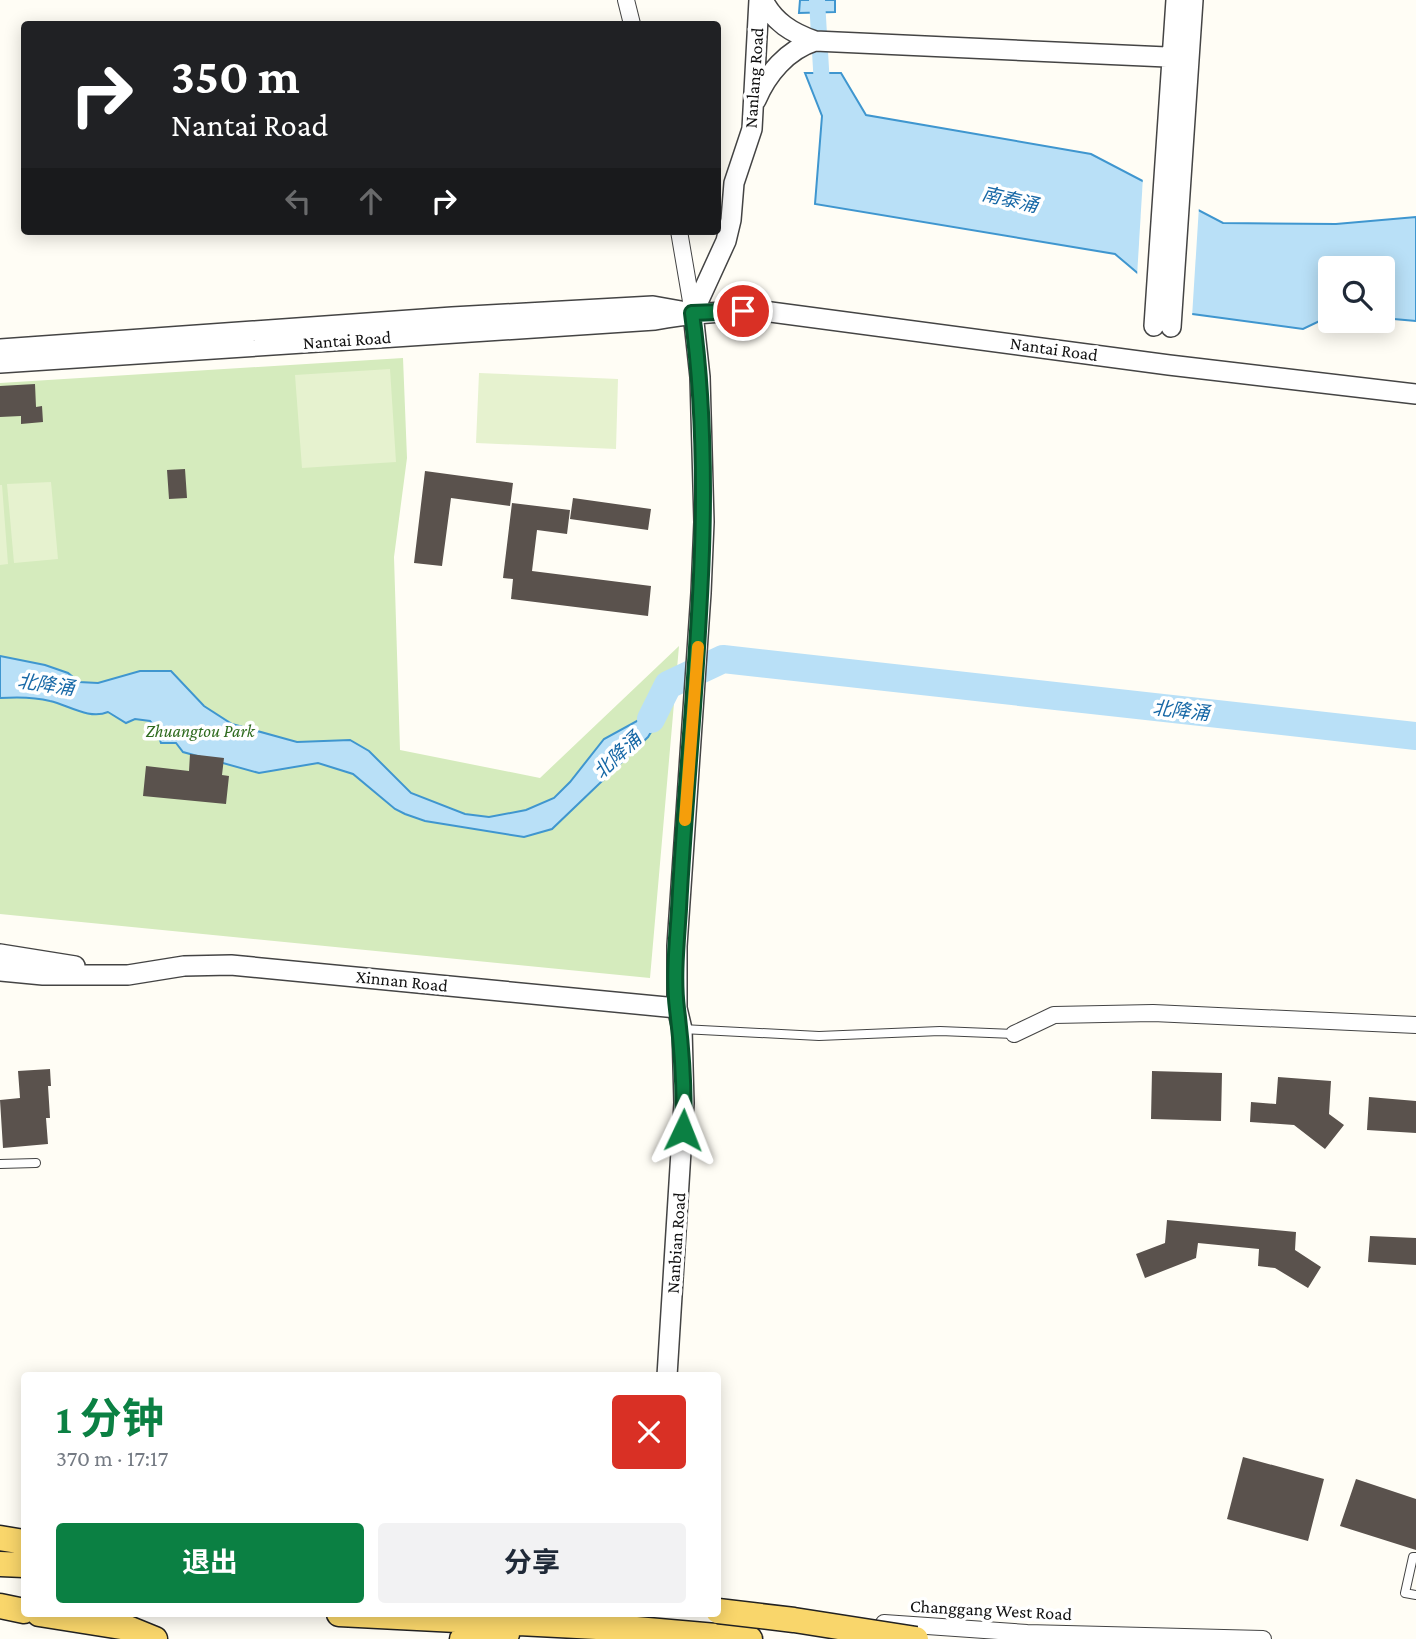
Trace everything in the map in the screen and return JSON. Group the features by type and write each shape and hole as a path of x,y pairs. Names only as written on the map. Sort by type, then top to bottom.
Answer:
{"main road":[{"path":"0,1538 21,1542"},
{"path":"0,1564 21,1565"},
{"path":"0,1598 21,1599"},
{"path":"0,1606 21,1610"},
{"path":"721,1612 832,1625 916,1639"},
{"path":"59,1617 119,1626 155,1639"},
{"path":"400,1617 581,1626 750,1639"},
{"path":"463,1639 581,1626"}],"street":[{"path":"626,0 631,21"},
{"path":"761,0 774,18 783,25 815,41 1180,57"},
{"name":"Nanlang Road","path":"692,313 729,231 734,183 752,129 761,0"},
{"path":"1163,327 1180,57 1175,0"},
{"path":"1180,57 1193,0"},
{"path":"753,106 775,68 793,52 815,41"},
{"name":"Nanbian Road","path":"667,1372 684,1103 681,1029 677,1008 679,906 704,533 702,411 692,313 680,235"},
{"name":"Nantai Road","path":"0,349 653,306 692,313"},
{"name":"Nantai Road","path":"0,363 655,320 692,313 750,311 803,315 1169,365 1416,394"},
{"name":"Xinnan Road","path":"0,954 128,975"},
{"name":"Xinnan Road","path":"0,971 43,975 128,975 184,966 231,965 677,1008"},
{"path":"1014,1034 1054,1015 1153,1013 1416,1025"},
{"path":"0,1571 21,1572"},
{"name":"Changgang West Road","path":"721,1612 1050,1636 1263,1639"}],"lane":[{"path":"681,1029 819,1036 940,1031 1014,1034"},
{"path":"0,1164 36,1163"},
{"path":"1416,1557 1413,1557 1405,1593 1416,1595"}],"green space":[{"name":"Zhuangtou Park","path":"403,358 407,458 394,557 400,750 540,778 679,646 650,978 0,914 0,383"},
{"path":"390,369 396,462 302,468 295,375"},
{"path":"479,373 618,379 616,449 476,443"},
{"path":"51,482 58,559 14,563 7,484"},
{"path":"0,485 8,564 0,565"}],"water":[{"path":"800,0 835,0 835,12 799,13"},
{"path":"805,73 841,73 866,115 1091,154 1223,223 1336,224 1416,217 1416,321 1395,319 1395,256 1318,256 1318,322 1303,329 1185,313 1115,254 815,204 822,116"},
{"path":"0,656 45,665 68,673 79,682 98,683 140,671 171,671 204,706 232,724 297,742 350,740 369,751 411,793 465,814 489,817 526,810 554,798 604,739 648,715 668,685 669,690 662,714 648,737 552,829 524,837 425,821 405,814 395,809 353,774 318,763 259,773 183,752 176,743 161,743 156,728 150,721 135,719 126,723 108,712 93,714 38,699 0,698"}],"pier":[{"path":"1143,177 1199,206 1192,317 1183,315 1137,277"}],"building":[{"path":"35,384 36,407 42,406 43,422 21,424 21,416 0,417 0,386"},
{"path":"185,469 187,498 169,499 167,470"},
{"path":"425,471 513,483 510,506 451,498 442,566 414,563"},
{"path":"573,498 651,509 648,530 570,519"},
{"path":"512,503 570,510 567,534 537,530 532,571 651,586 648,616 511,599 513,579 503,578"},
{"path":"190,754 224,758 222,775 229,776 226,804 143,796 146,766 189,771"},
{"path":"50,1069 50,1118 46,1118 48,1144 3,1148 0,1100 20,1098 18,1071"},
{"path":"1152,1071 1222,1073 1221,1121 1151,1119"},
{"path":"1278,1077 1331,1081 1329,1114 1344,1125 1325,1149 1294,1125 1250,1122 1251,1102 1276,1104"},
{"path":"1369,1097 1416,1101 1416,1133 1367,1130"},
{"path":"1167,1220 1296,1232 1295,1250 1321,1267 1308,1288 1275,1268 1258,1266 1259,1249 1198,1243 1196,1258 1145,1278 1136,1254 1165,1243"},
{"path":"1370,1236 1416,1238 1416,1265 1368,1262"},
{"path":"1243,1457 1324,1479 1308,1541 1227,1519"},
{"path":"1356,1479 1416,1499 1416,1550 1340,1526"}],"waterway":[{"name":"南泰涌","path":"817,0 824,91"},
{"name":"北降涌","path":"651,719 668,685 723,659 1416,736"}],"slow traffic":[{"path":"685,820 698,647"}],"route":[{"path":"683,1130 677,946 704,522 701,394 692,313 743,311"}]}
